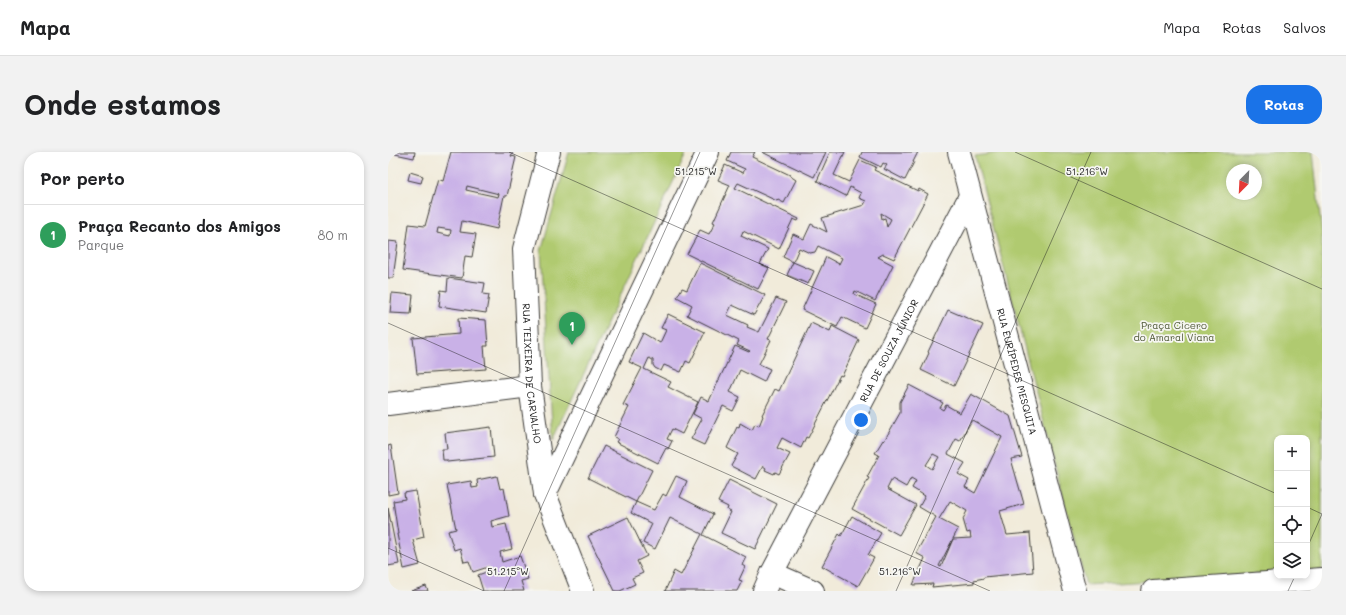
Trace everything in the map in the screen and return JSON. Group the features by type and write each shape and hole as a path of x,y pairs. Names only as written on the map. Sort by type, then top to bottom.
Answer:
{"street":[{"name":"RUA TEIXEIRA DE CARVALHO","path":"549,152 524,248 530,386 545,494 583,591"},
{"path":"545,494 708,152"},
{"name":"RUA EURÍPEDES MESQUITA","path":"959,152 1075,591"},
{"name":"RUA DE SOUZA JÚNIOR","path":"768,582 970,196"},
{"path":"388,404 530,386"},
{"path":"1153,591 1322,579"},
{"path":"768,582 813,591"}],"green space":[{"path":"569,152 687,152 553,440 541,251"},
{"name":"Praça Cícero do Amaral Viana","path":"1005,152 1313,152 1322,236 1322,570 1310,571 1310,435 1274,435 1274,573 1086,585 975,156"}],"building":[{"path":"395,152 415,152 414,158 395,154"},
{"path":"451,152 513,152 511,156 516,157 507,196 504,196 497,229 462,221 460,232 476,234 472,257 465,256 462,278 403,270 409,224 425,226 438,179 443,181","holes":["467,186 499,194 498,197 466,190","438,228 451,230 450,236 437,233"]},
{"path":"731,152 755,152 752,157 790,175 796,180 784,203 738,183 735,188 799,219 798,221 793,219 779,249 743,231 741,236 768,249 760,264 769,268 758,289 687,254 700,230 709,234 715,223 713,222 730,185 718,180 725,165 743,173 745,169 727,161"},
{"path":"762,152 826,152 814,177"},
{"path":"830,152 845,152 834,175 849,182 860,160 876,167 874,170 918,191 919,189 928,194 894,259 883,254 878,257 893,265 875,301 855,291 854,294 876,304 865,328 842,317 837,327 802,310 826,257 839,264 842,258 818,246 815,252 810,253 799,248 793,262 783,257 793,234 804,239 811,224 827,232 822,218 864,205 866,201 859,198 861,193 850,187 846,196 817,181","holes":["881,213 891,219 887,227 885,218 882,219"]},
{"path":"862,152 918,152 905,180 884,169 887,165 883,163 881,167 860,157"},
{"path":"410,172 423,176 421,183 408,180"},
{"path":"388,241 398,242 393,278 388,278"},
{"path":"793,262 814,271 808,284 787,275"},
{"path":"700,263 765,295 754,315 732,305 727,315 748,325 747,327 759,332 776,298 786,302 768,339 771,340 759,364 770,369 764,382 740,370 730,392 740,397 733,411 723,406 704,445 691,439 702,419 693,414 701,397 709,401 735,346 749,352 750,351 737,345 739,341 687,315 692,305 677,297 682,288 687,290"},
{"path":"448,278 485,283 483,294 489,295 486,313 439,306 441,290 447,291"},
{"path":"392,293 413,295 411,314 390,313"},
{"path":"948,310 983,325 954,386 921,370"},
{"path":"668,314 705,332 690,363 686,361 681,372 664,365 661,371 655,368 653,365 653,360 649,358 644,369 671,382 668,387 698,402 682,434 672,429 667,439 672,441 668,449 666,448 658,463 616,442 618,439 614,437 629,407 623,405 642,368 629,362 643,333 660,343 666,330 661,328"},
{"path":"458,318 486,320 488,346 484,346 486,369 417,374 413,338 459,334"},
{"path":"811,323 830,332 832,326 859,340 842,376 840,375 808,438 806,437 801,448 782,438 777,448 790,454 779,474 775,472 774,474 765,470 766,468 763,466 756,479 731,466 738,454 727,448 737,427 739,428 740,423 752,430 755,424 759,426 763,416 762,415 775,389 779,391"},
{"path":"909,385 943,403 940,408 943,410 946,405 960,413 971,394 1010,416 1022,457 1011,459 1024,504 1000,511 1007,535 1030,533 1033,572 984,577 974,580 974,583 932,587 933,584 913,585 925,558 916,553 936,517 919,507 925,496 912,488 916,481 911,478 906,487 892,479 887,489 916,505 899,535 852,509 869,478 867,477 879,455 875,453 883,440 884,441 900,413 900,402","holes":["972,420 1002,437 975,493 965,487 969,480 958,474 965,463 948,454 956,439 960,441","933,454 939,457 932,469 926,465","950,501 967,511 963,519 967,533 970,532 971,538 953,539 941,567 939,566 958,529 939,519"]},
{"path":"491,427 494,457 447,462 447,460 443,460 442,449 447,449 445,433"},
{"path":"391,445 398,493 388,495 388,446"},
{"path":"604,446 652,470 636,502 588,478"},
{"path":"497,476 500,489 504,488 509,516 491,521 492,527 506,524 512,549 500,552 502,562 520,556 528,579 521,581 524,591 483,591 478,575 489,571 488,567 473,572 469,561 464,562 460,548 454,550 448,531 456,529 447,485 471,481 472,488 478,487 477,480"},
{"path":"676,476 687,481 680,497 713,514 703,535 746,557 742,565 745,567 739,580 742,581 737,591 665,591 674,571 681,575 702,534 670,518 655,549 643,543 652,524 631,513 636,502 654,510 663,494 666,496"},
{"path":"729,480 777,504 755,549 721,533 731,512 727,510 728,507 718,502"},
{"path":"416,491 424,537 413,540 420,565 404,569 397,534 393,501 405,499 404,493"},
{"path":"388,508 399,564 388,566"},
{"path":"852,516 881,533 868,555 874,558 858,586 822,566 839,534 841,536"},
{"path":"628,517 647,556 637,561 643,573 632,578 635,584 620,591 615,591 588,536"},
{"path":"426,586 428,591 411,591"}],"place":[{"name":"Praça Recanto dos Amigos","path":"572,345"}]}
